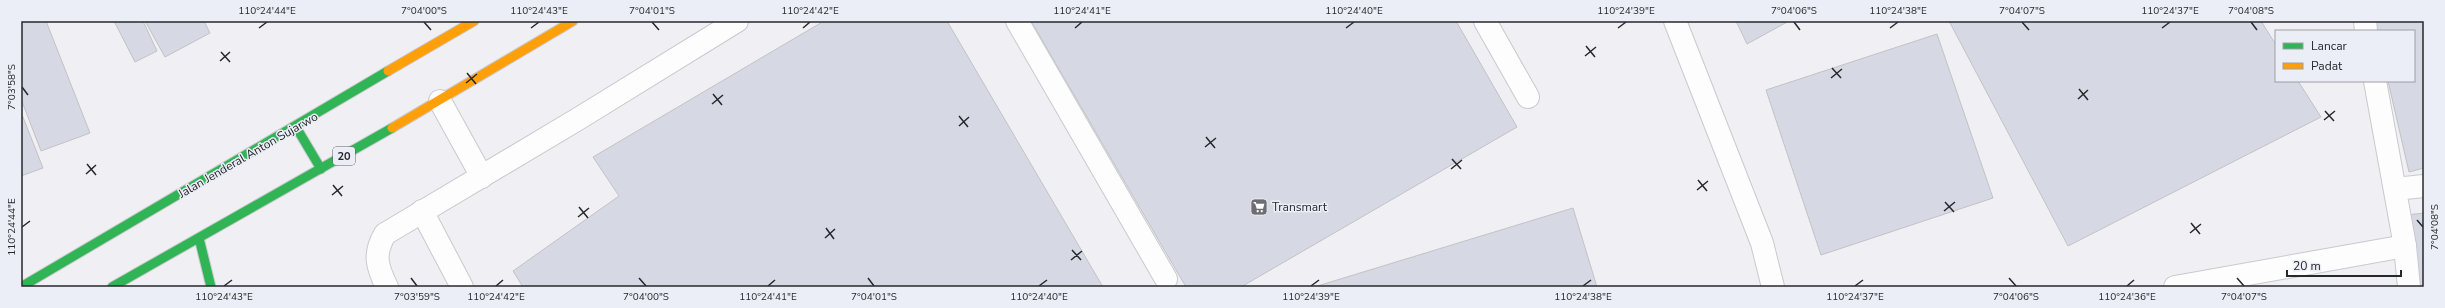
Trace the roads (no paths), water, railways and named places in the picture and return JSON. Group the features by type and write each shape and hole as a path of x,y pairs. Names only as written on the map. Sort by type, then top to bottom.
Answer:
{"main road":[{"name":"Jalan Jenderal Anton Sujarwo","path":"21,287 296,127 474,21"},
{"name":"20","path":"112,287 440,101 566,23"},
{"path":"296,127 321,169"},
{"path":"199,238 211,287"}],"lane":[{"path":"387,287 380,272 378,246 385,234 482,177 737,21"},
{"path":"1016,21 1166,279"},
{"path":"1485,21 1528,97"},
{"path":"1675,21 1762,243 1773,287"},
{"path":"2375,82 2405,246 2409,287"},
{"path":"440,101 482,177"},
{"path":"2394,188 2424,186"},
{"path":"422,211 462,287"},
{"path":"2175,287 2405,246"}],"place":[{"name":"Transmart","path":"1259,207"}]}
